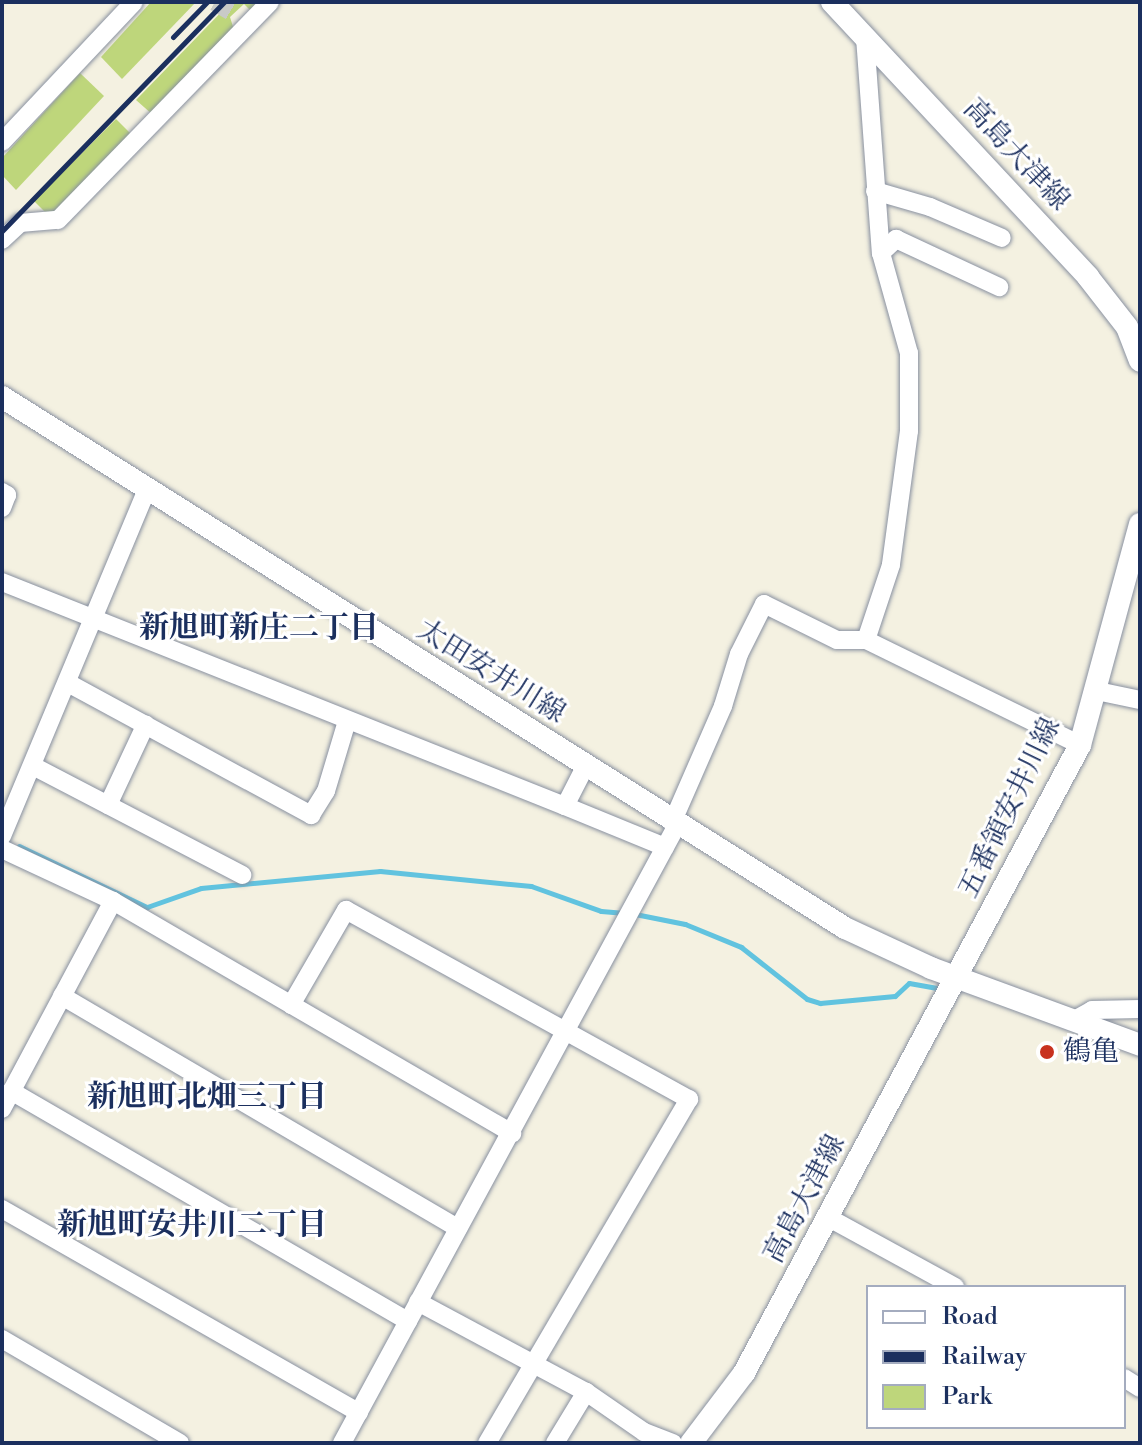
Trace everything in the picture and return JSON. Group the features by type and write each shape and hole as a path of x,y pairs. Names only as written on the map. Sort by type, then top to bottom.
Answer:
{"main road":[{"name":"高島大津線","path":"832,2 1088,277 1127,327 1140,361"},
{"name":"太田安井川線","path":"2,397 675,824 845,928 931,968 959,975 1137,1042"},
{"name":"五番領安井川線","path":"959,975 1080,745 1140,524"},
{"name":"高島大津線","path":"698,1441 744,1373 959,975"}],"street":[{"path":"2,142 134,2"},
{"path":"2,240 20,223 58,220 239,19 270,2"},
{"path":"865,37 881,253 909,353 909,431 891,565 866,640"},
{"path":"875,191 1002,238"},
{"path":"881,253 896,239 999,287"},
{"path":"3,829 33,766 147,490"},
{"path":"2,492 7,495 2,508"},
{"path":"2,582 665,847"},
{"path":"342,1443 665,847 723,706 739,654 764,604 837,640 866,640 1080,745"},
{"path":"68,683 311,815 326,791 347,721"},
{"path":"1097,691 1140,700"},
{"path":"108,805 146,724"},
{"path":"33,766 242,875"},
{"path":"565,806 585,767"},
{"path":"2,849 113,901 512,1133"},
{"path":"2,1109 113,901"},
{"path":"291,1005 346,910 689,1099 487,1443"},
{"path":"62,996 458,1228"},
{"path":"1076,1019 1092,1010 1140,1009"},
{"path":"11,1091 408,1321"},
{"path":"2,1209 359,1413"},
{"path":"829,1218 951,1285"},
{"path":"418,1302 586,1392 644,1432 673,1443"},
{"path":"2,1339 180,1443"},
{"path":"555,1443 586,1392"}],"green space":[{"path":"151,2 196,2 122,79 101,57"},
{"path":"231,2 261,2 252,12 244,4 230,17 234,30 153,115 136,100"},
{"path":"80,73 104,96 16,190 2,175 2,158"},
{"path":"116,119 132,135 50,217 34,201"}],"waterway":[{"path":"19,846 147,907 201,888 380,871 531,886 601,911 625,913"},
{"path":"635,914 685,924 741,947 807,999 820,1003 895,996 909,983 936,988"}],"tunnel":[{"path":"215,2 233,13"}],"railway":[{"path":"173,37 207,2"},
{"path":"2,231 224,2"}],"place":[{"name":"鶴亀","path":"1047,1052"}],"district":[{"name":"新旭町新庄二丁目","path":"259,628"},
{"name":"新旭町北畑三丁目","path":"207,1097"},
{"name":"新旭町安井川二丁目","path":"192,1225"}]}
